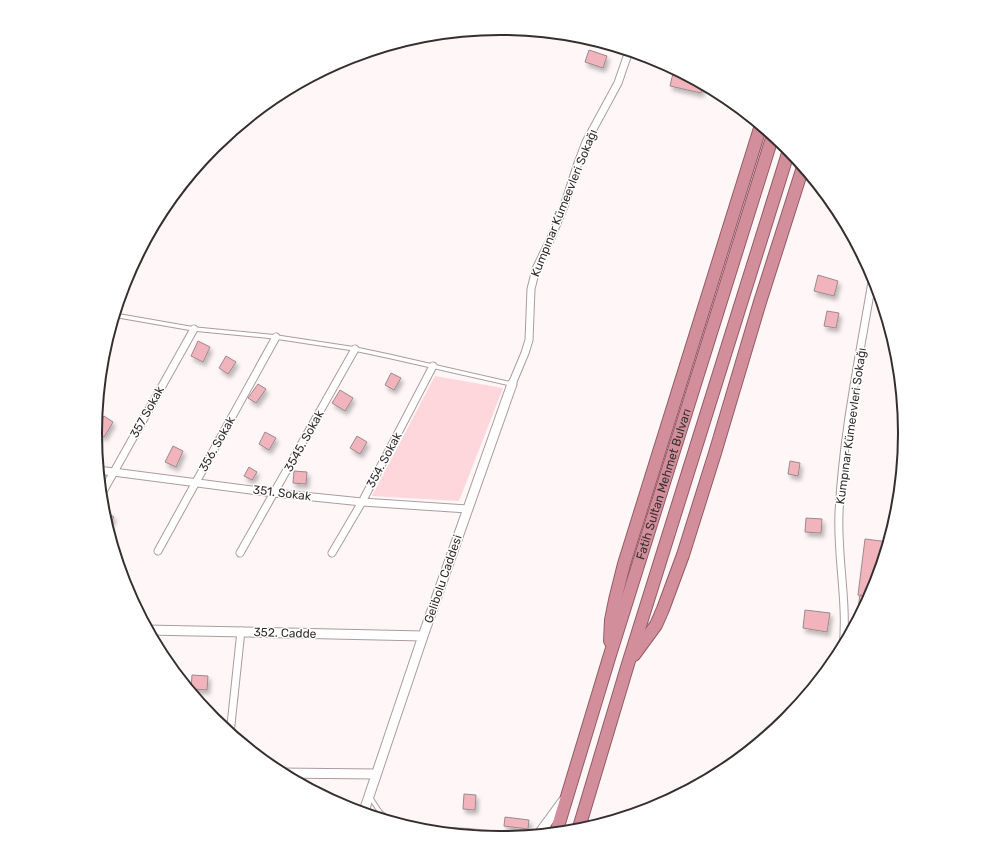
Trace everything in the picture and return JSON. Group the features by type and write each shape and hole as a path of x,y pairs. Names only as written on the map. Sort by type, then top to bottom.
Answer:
{"highway":[{"path":"609,658 611,620 624,564 758,130"},
{"name":"Fatih Sultan Mehmet Bulvarı","path":"558,828 609,658 771,142"},
{"name":"Fatih Sultan Mehmet Bulvarı","path":"580,823 628,664 787,157"},
{"path":"628,664 656,625 683,555 801,172"}],"street":[{"name":"Kumpınar Kümeevleri Sokağı","path":"512,384 529,340 531,289 536,269 564,206 578,163 595,125 618,83 627,56"},
{"name":"Kumpınar Kümeevleri Sokağı","path":"844,635 839,545 840,491 854,386 871,289"},
{"name":"357 Sokak","path":"105,487 194,329"},
{"name":"356. Sokak","path":"158,551 276,337"},
{"name":"3545. Sokak","path":"240,553 355,349"},
{"name":"354. Sokak","path":"332,553 362,502 433,366"},
{"name":"Gelibolu Caddesi","path":"365,808 467,509 512,384"},
{"name":"351. Sokak","path":"103,471 274,493 362,502 467,509"},
{"name":"352. Cadde","path":"153,630 423,636"},
{"path":"231,727 241,631"},
{"path":"292,773 376,774"},
{"path":"542,830 568,795"}],"lane":[{"path":"119,316 194,329 276,337 355,349 512,384"},
{"path":"369,796 382,814"}],"shaded area":[{"path":"435,376 503,388 459,501 372,496"}],"building":[{"path":"589,50 607,56 603,68 585,62"},
{"path":"673,74 702,90 701,93 670,86"},
{"path":"818,275 838,281 834,296 814,291"},
{"path":"827,311 839,313 836,328 824,326"},
{"path":"198,341 210,347 203,362 191,356"},
{"path":"226,356 236,362 228,374 219,368"},
{"path":"391,373 401,378 394,390 385,385"},
{"path":"258,384 266,389 256,403 248,398"},
{"path":"340,390 353,398 345,411 332,403"},
{"path":"104,416 113,422 104,437 102,436 102,420"},
{"path":"265,432 276,438 269,450 259,444"},
{"path":"357,436 367,442 360,454 350,448"},
{"path":"173,446 183,451 176,467 165,462"},
{"path":"790,461 800,463 798,476 788,474"},
{"path":"249,467 257,472 252,480 244,476"},
{"path":"294,471 307,472 306,484 293,483"},
{"path":"110,514 114,517 111,521"},
{"path":"806,518 822,519 821,533 805,532"},
{"path":"865,539 884,541 863,596 858,595"},
{"path":"860,595 864,596 858,607"},
{"path":"805,610 830,613 827,632 803,628"},
{"path":"192,675 208,676 207,690 195,689 191,685"},
{"path":"464,794 476,795 475,810 463,809"},
{"path":"505,817 529,820 528,829 504,826"}]}
